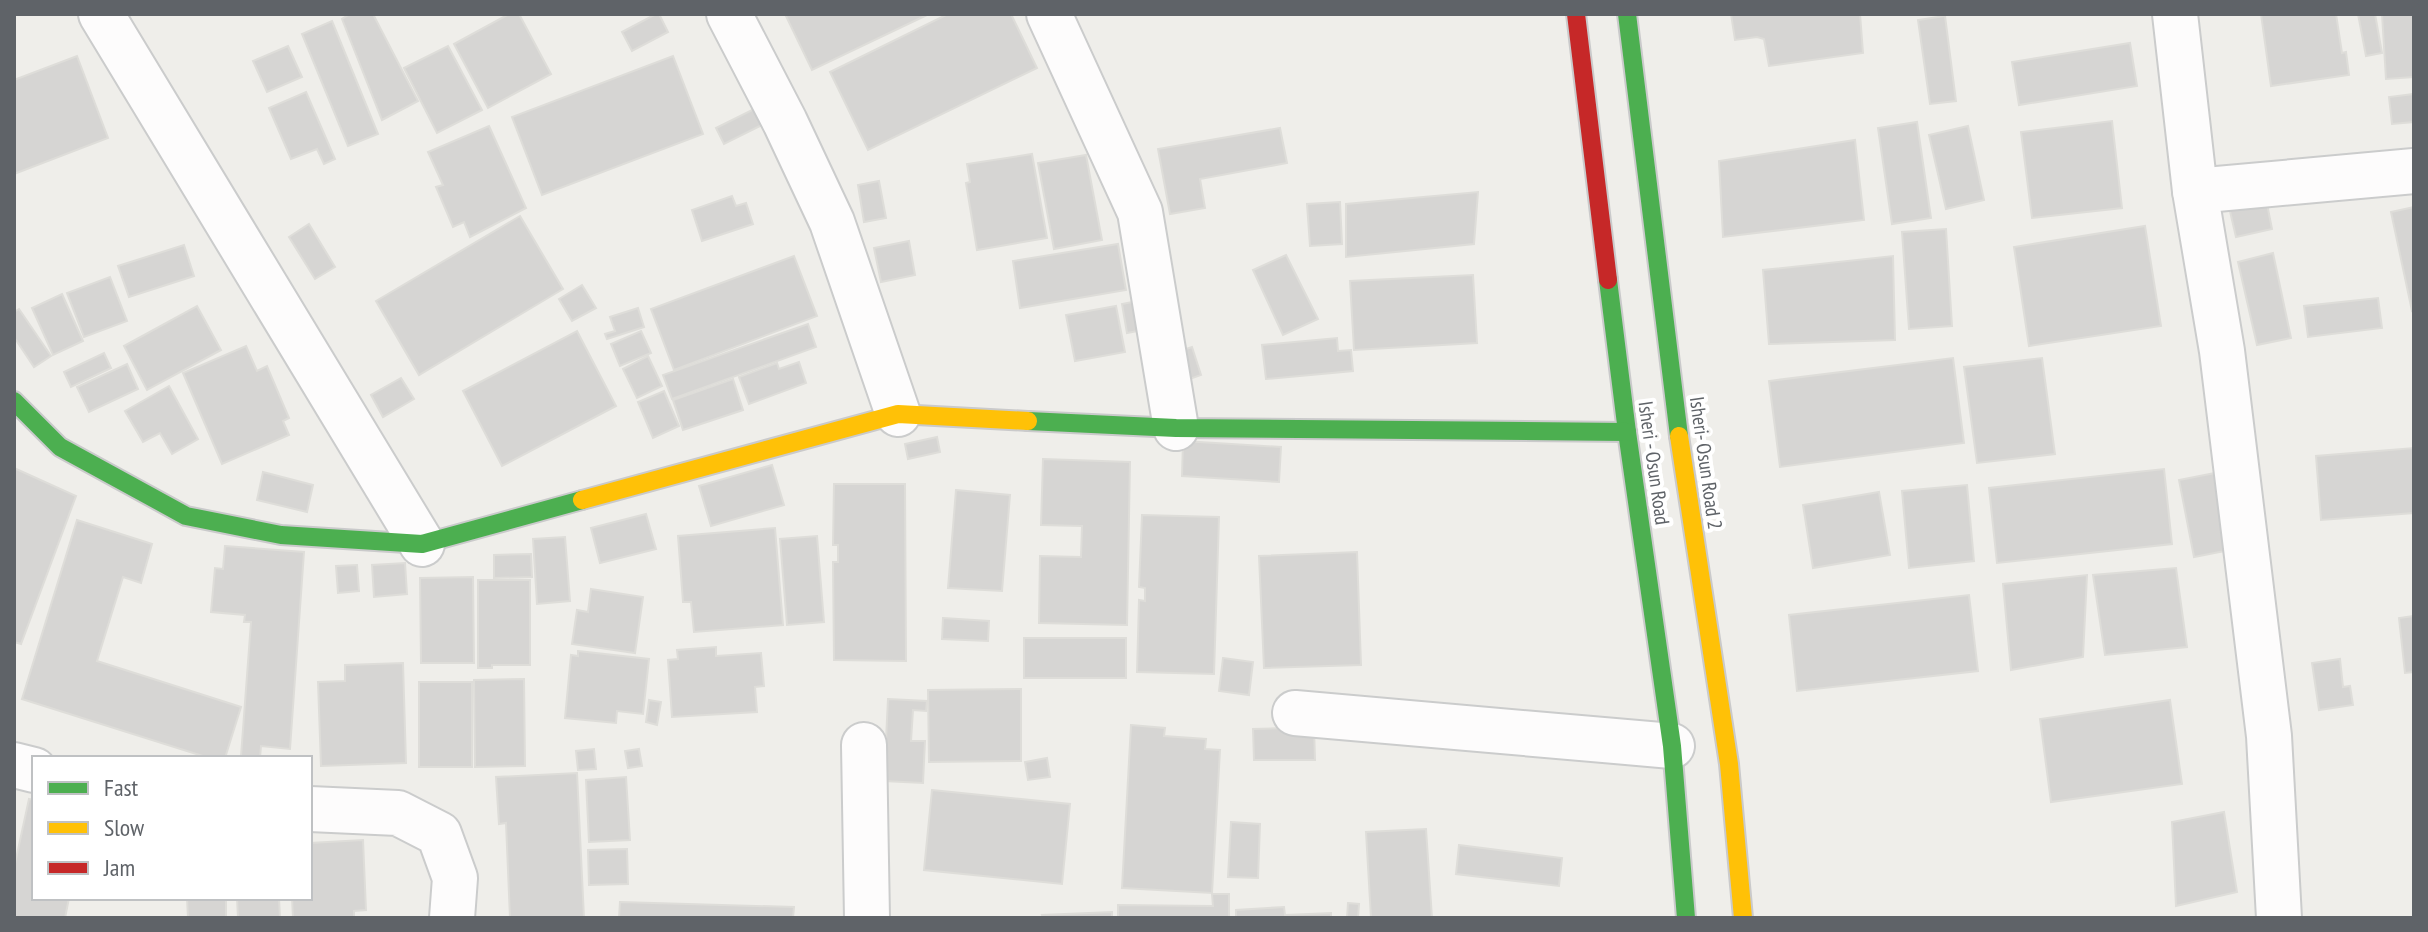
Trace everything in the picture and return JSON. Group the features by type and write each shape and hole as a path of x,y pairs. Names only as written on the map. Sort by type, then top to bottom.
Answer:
{"main road":[{"name":"Isheri - Osun Road","path":"1576,14 1627,432 1672,746 1686,918"},
{"name":"Isheri- Osun Road 2","path":"1627,14 1679,439 1729,764 1743,918"},
{"path":"14,401 60,447 186,516 281,535 422,544 898,414 1176,428 1627,432"}],"street":[{"path":"101,14 422,544"},
{"path":"729,14 832,222 898,414"},
{"path":"1049,14 1140,212 1176,428"},
{"path":"2175,14 2195,191 2222,351 2269,736 2279,918"},
{"path":"2195,191 2414,171"},
{"path":"1295,713 1672,746"},
{"path":"864,745 867,918"},
{"path":"312,809 398,813 439,834 455,878 452,918"}],"building":[{"path":"350,14 373,14 418,101 382,120 342,19"},
{"path":"509,14 519,14 551,74 488,108 454,44"},
{"path":"659,14 668,32 632,51 622,32"},
{"path":"785,14 929,14 812,70"},
{"path":"948,14 1011,14 1037,68 868,150 830,72"},
{"path":"1731,14 1860,14 1863,53 1769,66 1764,39 1735,40"},
{"path":"2261,14 2336,14 2349,75 2271,86"},
{"path":"2358,14 2375,14 2382,53 2366,56"},
{"path":"2382,14 2414,14 2414,77 2386,79"},
{"path":"1945,16 1956,101 1930,104 1918,20"},
{"path":"332,21 378,134 348,146 302,34"},
{"path":"2130,43 2137,86 2019,105 2012,62"},
{"path":"288,46 302,77 267,92 253,61"},
{"path":"448,46 482,110 437,133 404,68"},
{"path":"77,56 108,138 14,174 14,80"},
{"path":"673,56 703,134 542,195 512,117"},
{"path":"306,92 335,159 324,164 317,149 291,159 269,108"},
{"path":"2414,94 2414,122 2392,124 2389,97"},
{"path":"754,109 762,125 724,144 716,128"},
{"path":"2112,121 2122,208 2032,218 2021,132"},
{"path":"1917,122 1931,218 1892,224 1878,128"},
{"path":"489,126 526,208 470,237 464,222 453,227 436,187 443,185 428,152"},
{"path":"1968,126 1984,200 1946,209 1929,135"},
{"path":"1280,128 1287,163 1200,179 1205,208 1170,214 1158,149"},
{"path":"1855,140 1864,220 1723,237 1719,161"},
{"path":"1032,154 1047,238 977,250 966,183 970,182 967,164"},
{"path":"1086,155 1102,240 1054,249 1038,163"},
{"path":"879,181 886,218 864,222 858,185"},
{"path":"1478,192 1474,244 1346,257 1346,204"},
{"path":"732,196 736,206 746,203 753,224 702,241 692,210"},
{"path":"2266,199 2272,229 2236,237 2229,207"},
{"path":"1340,202 1342,244 1310,246 1307,204"},
{"path":"2414,207 2414,310 2412,311 2391,212"},
{"path":"520,216 563,289 419,375 376,301"},
{"path":"309,224 335,267 315,279 289,237"},
{"path":"2145,226 2161,326 2029,346 2014,247"},
{"path":"1946,229 1952,326 1909,329 1902,232"},
{"path":"909,241 915,275 881,282 874,248"},
{"path":"1118,244 1126,290 1020,308 1013,261"},
{"path":"184,245 194,276 129,297 118,266"},
{"path":"2273,253 2291,338 2257,345 2238,262"},
{"path":"1286,255 1318,319 1283,335 1253,270"},
{"path":"794,256 817,316 674,370 651,309"},
{"path":"1893,256 1895,340 1769,344 1763,270"},
{"path":"1473,275 1477,343 1354,350 1350,281"},
{"path":"110,277 127,321 84,337 67,293"},
{"path":"582,285 596,308 572,321 559,299"},
{"path":"62,294 83,341 53,355 32,308"},
{"path":"2378,298 2382,328 2308,337 2304,306"},
{"path":"1148,299 1153,328 1127,333 1122,304"},
{"path":"197,306 221,350 147,390 124,346"},
{"path":"1116,306 1125,352 1075,361 1066,315"},
{"path":"638,308 644,327 607,339 605,334 615,331 610,317"},
{"path":"19,309 51,356 34,367 14,337 14,312"},
{"path":"808,324 816,347 672,399 663,375"},
{"path":"577,331 616,406 502,466 463,391"},
{"path":"641,331 651,353 620,366 611,344"},
{"path":"1337,338 1338,351 1351,350 1353,371 1266,379 1262,345"},
{"path":"246,346 257,371 267,366 289,418 283,421 289,435 222,464 183,373"},
{"path":"1192,347 1201,375 1187,380 1177,352"},
{"path":"104,353 111,368 71,387 64,372"},
{"path":"648,356 662,386 637,398 623,369"},
{"path":"1953,358 1964,443 1780,467 1769,381"},
{"path":"2042,358 2055,454 1977,463 1964,367"},
{"path":"799,362 806,383 749,404 739,377 777,363 779,369"},
{"path":"127,364 138,389 89,412 77,387"},
{"path":"401,378 414,399 383,417 371,395"},
{"path":"733,379 743,410 683,430 673,400"},
{"path":"169,386 198,439 172,454 160,433 143,442 125,411"},
{"path":"664,391 679,426 653,438 638,402"},
{"path":"937,437 940,452 908,459 905,444"},
{"path":"1183,441 1281,447 1279,482 1182,476"},
{"path":"2414,448 2414,513 2321,520 2316,456"},
{"path":"1043,459 1130,462 1127,625 1039,623 1040,556 1081,557 1082,526 1041,525"},
{"path":"772,465 784,505 711,526 699,486"},
{"path":"14,468 76,496 21,644 14,642"},
{"path":"2164,469 2172,544 1997,563 1989,488"},
{"path":"263,472 313,485 307,512 257,500"},
{"path":"2215,473 2230,550 2194,557 2179,480"},
{"path":"834,484 905,484 906,661 834,660 833,562 838,562 838,545 833,545"},
{"path":"1967,485 1974,561 1909,568 1902,491"},
{"path":"956,490 1010,495 1002,591 948,588"},
{"path":"1879,492 1890,555 1813,568 1803,505"},
{"path":"646,514 656,549 600,563 591,528"},
{"path":"1142,515 1219,517 1214,674 1137,672 1139,600 1145,601 1145,588 1139,587"},
{"path":"77,520 152,544 141,583 123,577 97,661 241,707 226,756 203,756 22,699"},
{"path":"775,528 783,625 694,632 691,602 683,602 678,536"},
{"path":"817,536 824,622 787,625 780,539"},
{"path":"565,537 570,601 537,604 533,539"},
{"path":"225,546 304,552 290,749 261,746 260,756 241,756 251,622 244,622 245,615 211,612 215,568 223,569"},
{"path":"1357,552 1361,665 1264,668 1259,556"},
{"path":"531,554 532,577 494,578 494,555"},
{"path":"405,563 407,594 374,597 372,565"},
{"path":"357,565 359,591 338,593 336,566"},
{"path":"2176,568 2187,647 2105,655 2093,575"},
{"path":"2087,575 2083,657 2011,670 2003,584"},
{"path":"473,577 474,663 421,663 420,578"},
{"path":"478,580 530,580 530,665 478,668"},
{"path":"591,589 643,597 635,653 572,644 577,610 588,612"},
{"path":"1969,595 1978,671 1797,691 1789,615"},
{"path":"2414,616 2414,672 2405,673 2399,618"},
{"path":"943,618 989,621 988,641 942,639"},
{"path":"1024,638 1126,638 1126,678 1024,678"},
{"path":"716,647 716,656 761,653 764,686 755,687 757,712 672,717 668,660 678,659 677,650"},
{"path":"578,651 649,659 643,714 617,711 616,723 565,718 571,655 578,656"},
{"path":"1223,658 1253,662 1249,695 1219,691"},
{"path":"2340,659 2343,687 2350,686 2353,705 2319,710 2312,663"},
{"path":"403,663 406,763 321,766 318,682 345,681 345,665"},
{"path":"524,679 525,766 475,767 474,680"},
{"path":"419,682 472,682 472,767 419,767"},
{"path":"1021,689 1021,761 929,762 928,690"},
{"path":"888,699 927,701 926,711 913,710 911,741 925,741 923,783 884,781"},
{"path":"649,700 661,702 657,725 646,722"},
{"path":"2170,700 2182,784 2051,802 2040,719"},
{"path":"1131,725 1165,728 1164,736 1206,739 1205,749 1220,750 1212,893 1122,888"},
{"path":"1314,727 1315,760 1254,760 1253,729"},
{"path":"594,749 596,769 578,770 576,751"},
{"path":"639,749 642,766 628,768 625,751"},
{"path":"1047,758 1050,777 1028,780 1025,762"},
{"path":"577,773 584,918 510,918 506,823 499,824 496,777"},
{"path":"626,777 630,840 589,842 586,780"},
{"path":"932,790 1070,804 1062,884 924,870"},
{"path":"29,799 32,800 32,900 69,900 65,918 14,918 14,868"},
{"path":"2224,812 2237,892 2176,906 2172,822"},
{"path":"1231,822 1260,824 1258,878 1228,877"},
{"path":"1426,829 1432,918 1371,918 1366,832"},
{"path":"363,840 366,910 354,911 354,918 293,918 292,900 312,900 312,843"},
{"path":"1459,845 1562,858 1559,886 1456,874"},
{"path":"627,849 628,884 589,885 588,850"},
{"path":"1212,894 1229,894 1229,918 1118,918 1118,905 1213,906"},
{"path":"187,900 226,900 226,918 188,918"},
{"path":"237,900 279,900 280,918 238,918"},
{"path":"620,902 794,907 793,918 619,918"},
{"path":"1348,903 1359,904 1358,918 1347,918"},
{"path":"1284,907 1285,915 1331,913 1331,918 1236,918 1236,910"},
{"path":"1112,912 1112,918 1043,918 1042,915"}],"traffic: fast":[{"path":"1627,14 1679,436"},
{"path":"1608,280 1672,746 1686,918"},
{"path":"14,401 60,447 186,516 281,535 422,544 582,500"},
{"path":"1028,421 1176,428 1627,432"}],"traffic: slow":[{"path":"582,500 898,414 1028,421"},
{"path":"1679,436 1729,764 1743,918"}],"traffic: jam":[{"path":"1576,14 1608,280"}]}
